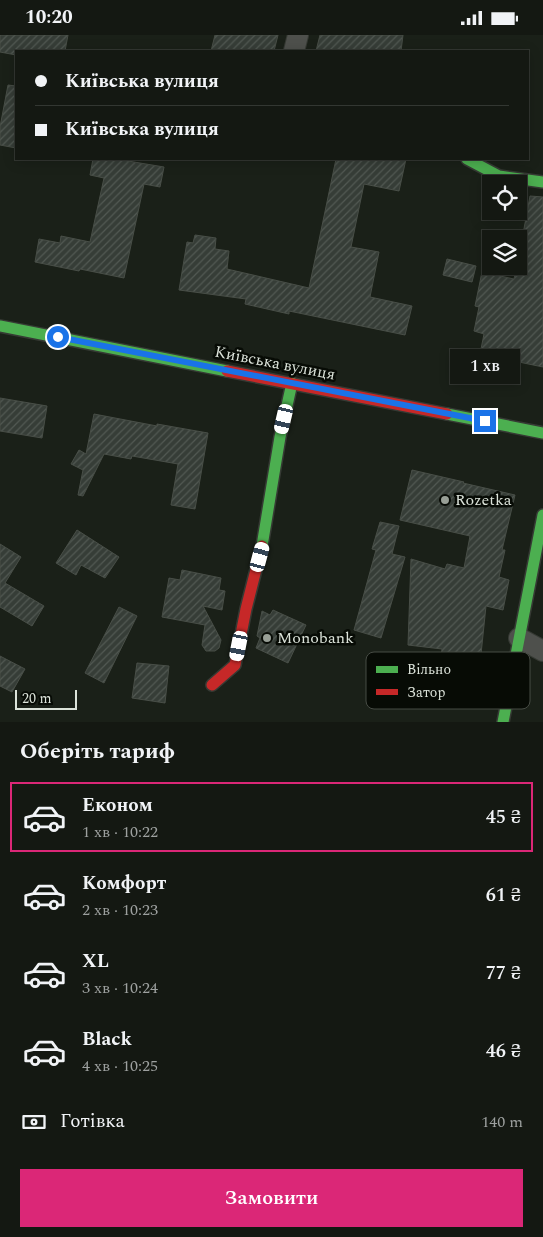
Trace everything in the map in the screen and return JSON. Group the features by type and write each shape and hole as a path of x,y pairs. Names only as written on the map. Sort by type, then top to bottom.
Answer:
{"street":[{"path":"294,50 298,35"},
{"path":"469,160 499,176 543,182"},
{"name":"Київська вулиця","path":"0,326 543,433"},
{"path":"212,685 235,665 246,609 264,540 272,479 292,383"},
{"path":"516,652 543,515"},
{"path":"519,638 543,651"},
{"path":"503,722 505,709"}],"building":[{"path":"0,35 68,35 65,50 15,50 15,55 0,52"},
{"path":"215,35 278,35 274,50 211,50"},
{"path":"320,35 403,35 401,50 316,50"},
{"path":"8,85 15,86 15,148 0,145 0,127"},
{"path":"93,160 122,160 164,167 160,187 144,184 124,278 35,262 39,239 60,243 61,236 90,242 104,178 90,175"},
{"path":"336,160 406,160 399,191 364,184 351,247 379,252 370,297 412,306 405,335 289,311 289,314 245,304 246,299 179,290 187,242 193,243 195,235 216,238 215,249 229,251 227,269 309,288"},
{"path":"530,196 543,197 543,367 480,354 484,334 474,331 479,307 475,306 482,272 482,275 496,275 514,279 515,275 527,275 527,230 524,230"},
{"path":"447,259 476,266 472,282 443,275"},
{"path":"0,398 47,406 42,438 0,431"},
{"path":"94,414 208,433 195,509 171,505 178,464 132,456 131,459 104,454 83,496 78,495 83,470 71,464 79,450 86,454"},
{"path":"412,470 515,495 502,550 505,550 499,577 509,580 503,610 486,606 481,652 442,652 442,649 408,645 411,559 445,569 447,564 464,568 470,536 400,520"},
{"path":"380,522 399,526 392,554 405,557 381,638 354,630 376,550 372,549"},
{"path":"77,530 119,557 105,578 81,565 76,575 56,563"},
{"path":"0,544 21,557 5,583 44,606 32,626 0,607"},
{"path":"182,570 221,578 219,590 225,591 222,610 203,606 221,640 219,648 215,651 206,651 202,645 205,625 162,617 169,578 180,580"},
{"path":"119,607 137,616 104,683 85,673"},
{"path":"273,610 306,625 288,663 256,648 260,638 257,636 262,611 270,615"},
{"path":"0,656 25,669 12,692 0,686"},
{"path":"137,663 169,666 165,703 132,698"}],"traffic: fast":[{"path":"469,160 499,176 543,182"},
{"path":"0,326 227,371"},
{"path":"262,546 280,437 292,383"},
{"path":"447,414 543,433"},
{"path":"517,652 543,515"},
{"path":"503,722 506,709"}],"traffic: jam":[{"path":"227,371 447,414"},
{"path":"212,685 235,665 246,609 262,546"}],"place":[{"name":"Rozetka","path":"445,500"},
{"name":"Monobank","path":"267,638"}],"route":[{"path":"58,337 485,421"}]}
